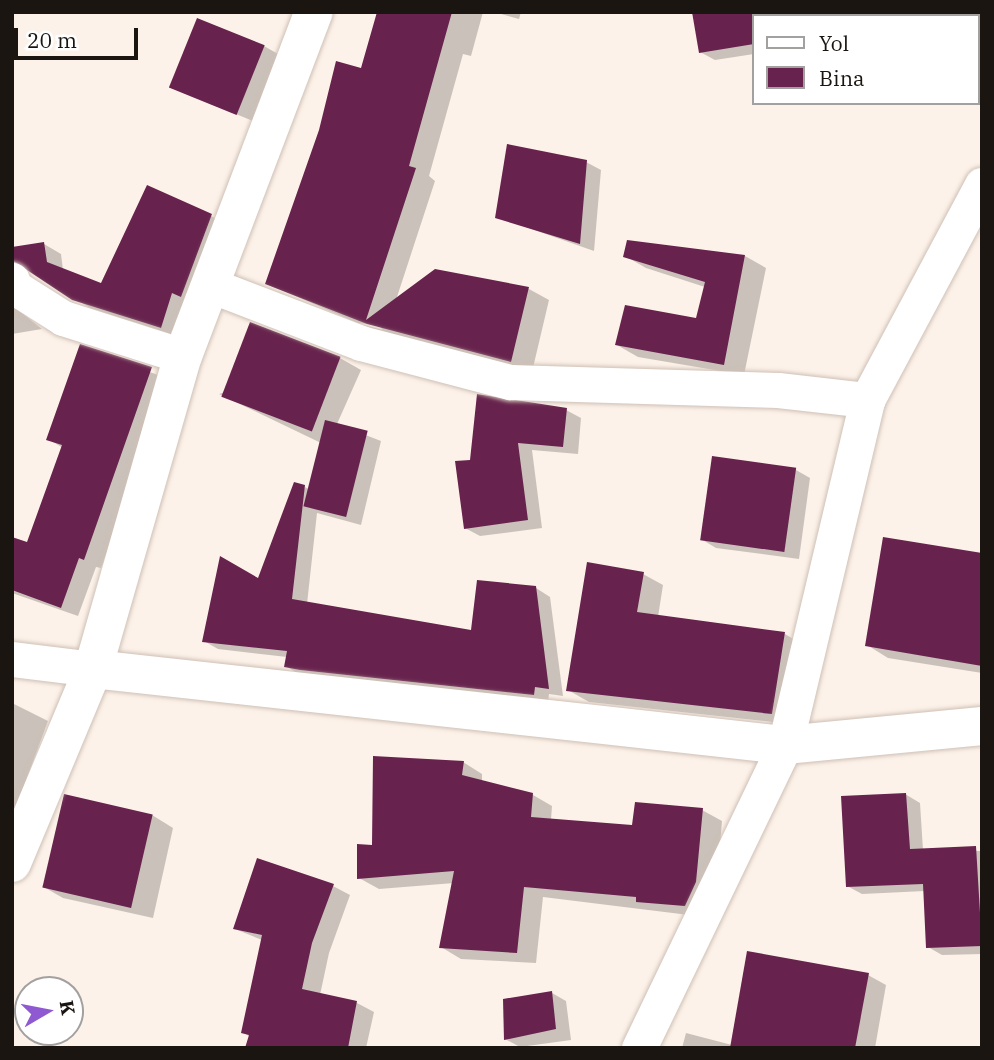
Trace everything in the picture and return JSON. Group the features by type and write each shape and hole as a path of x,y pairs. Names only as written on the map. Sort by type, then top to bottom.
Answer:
{"street":[{"path":"12,863 93,669 183,356 314,12"},
{"path":"639,1048 785,745 867,400 977,203"},
{"path":"12,280 14,287 62,318 183,356"},
{"path":"209,285 361,343 510,382 778,390 867,400"},
{"path":"12,659 785,745 982,726"}],"building":[{"path":"377,12 452,12 409,166 416,168 366,320 435,269 529,287 511,362 367,324 265,284 319,130 336,61 361,68"},
{"path":"692,12 754,12 752,44 699,53"},
{"path":"197,18 265,45 237,115 169,88"},
{"path":"507,144 587,160 580,244 495,218"},
{"path":"147,185 212,214 181,297 172,293 161,328 72,300 12,260 12,247 44,242 47,262 101,283"},
{"path":"627,240 745,255 724,365 615,345 625,305 696,318 705,282 623,257"},
{"path":"250,322 341,357 312,431 221,397"},
{"path":"80,344 152,367 84,560 79,558 61,608 12,590 12,537 27,542 62,445 46,440"},
{"path":"477,394 567,408 563,447 518,443 528,520 464,529 455,461 470,460"},
{"path":"325,420 368,431 346,517 303,506"},
{"path":"712,456 796,468 784,552 700,540"},
{"path":"294,482 305,485 292,599 471,630 477,580 536,586 549,689 535,687 534,695 300,670 284,667 287,651 202,642 220,556 258,578"},
{"path":"883,537 982,553 982,666 865,646"},
{"path":"587,562 644,572 637,612 785,632 772,714 566,691"},
{"path":"373,756 464,761 462,775 533,793 531,817 632,825 635,802 703,808 696,882 685,906 636,902 636,897 524,887 517,953 439,948 454,871 357,879 357,844 372,845"},
{"path":"906,793 910,849 976,846 982,946 926,948 923,884 846,887 841,796"},
{"path":"64,794 153,814 131,908 42,888"},
{"path":"257,858 334,884 312,943 302,989 357,1001 348,1048 245,1048 249,1035 241,1033 262,935 233,929"},
{"path":"747,951 869,973 855,1048 730,1048"},
{"path":"552,991 556,1029 504,1040 503,999"}]}
